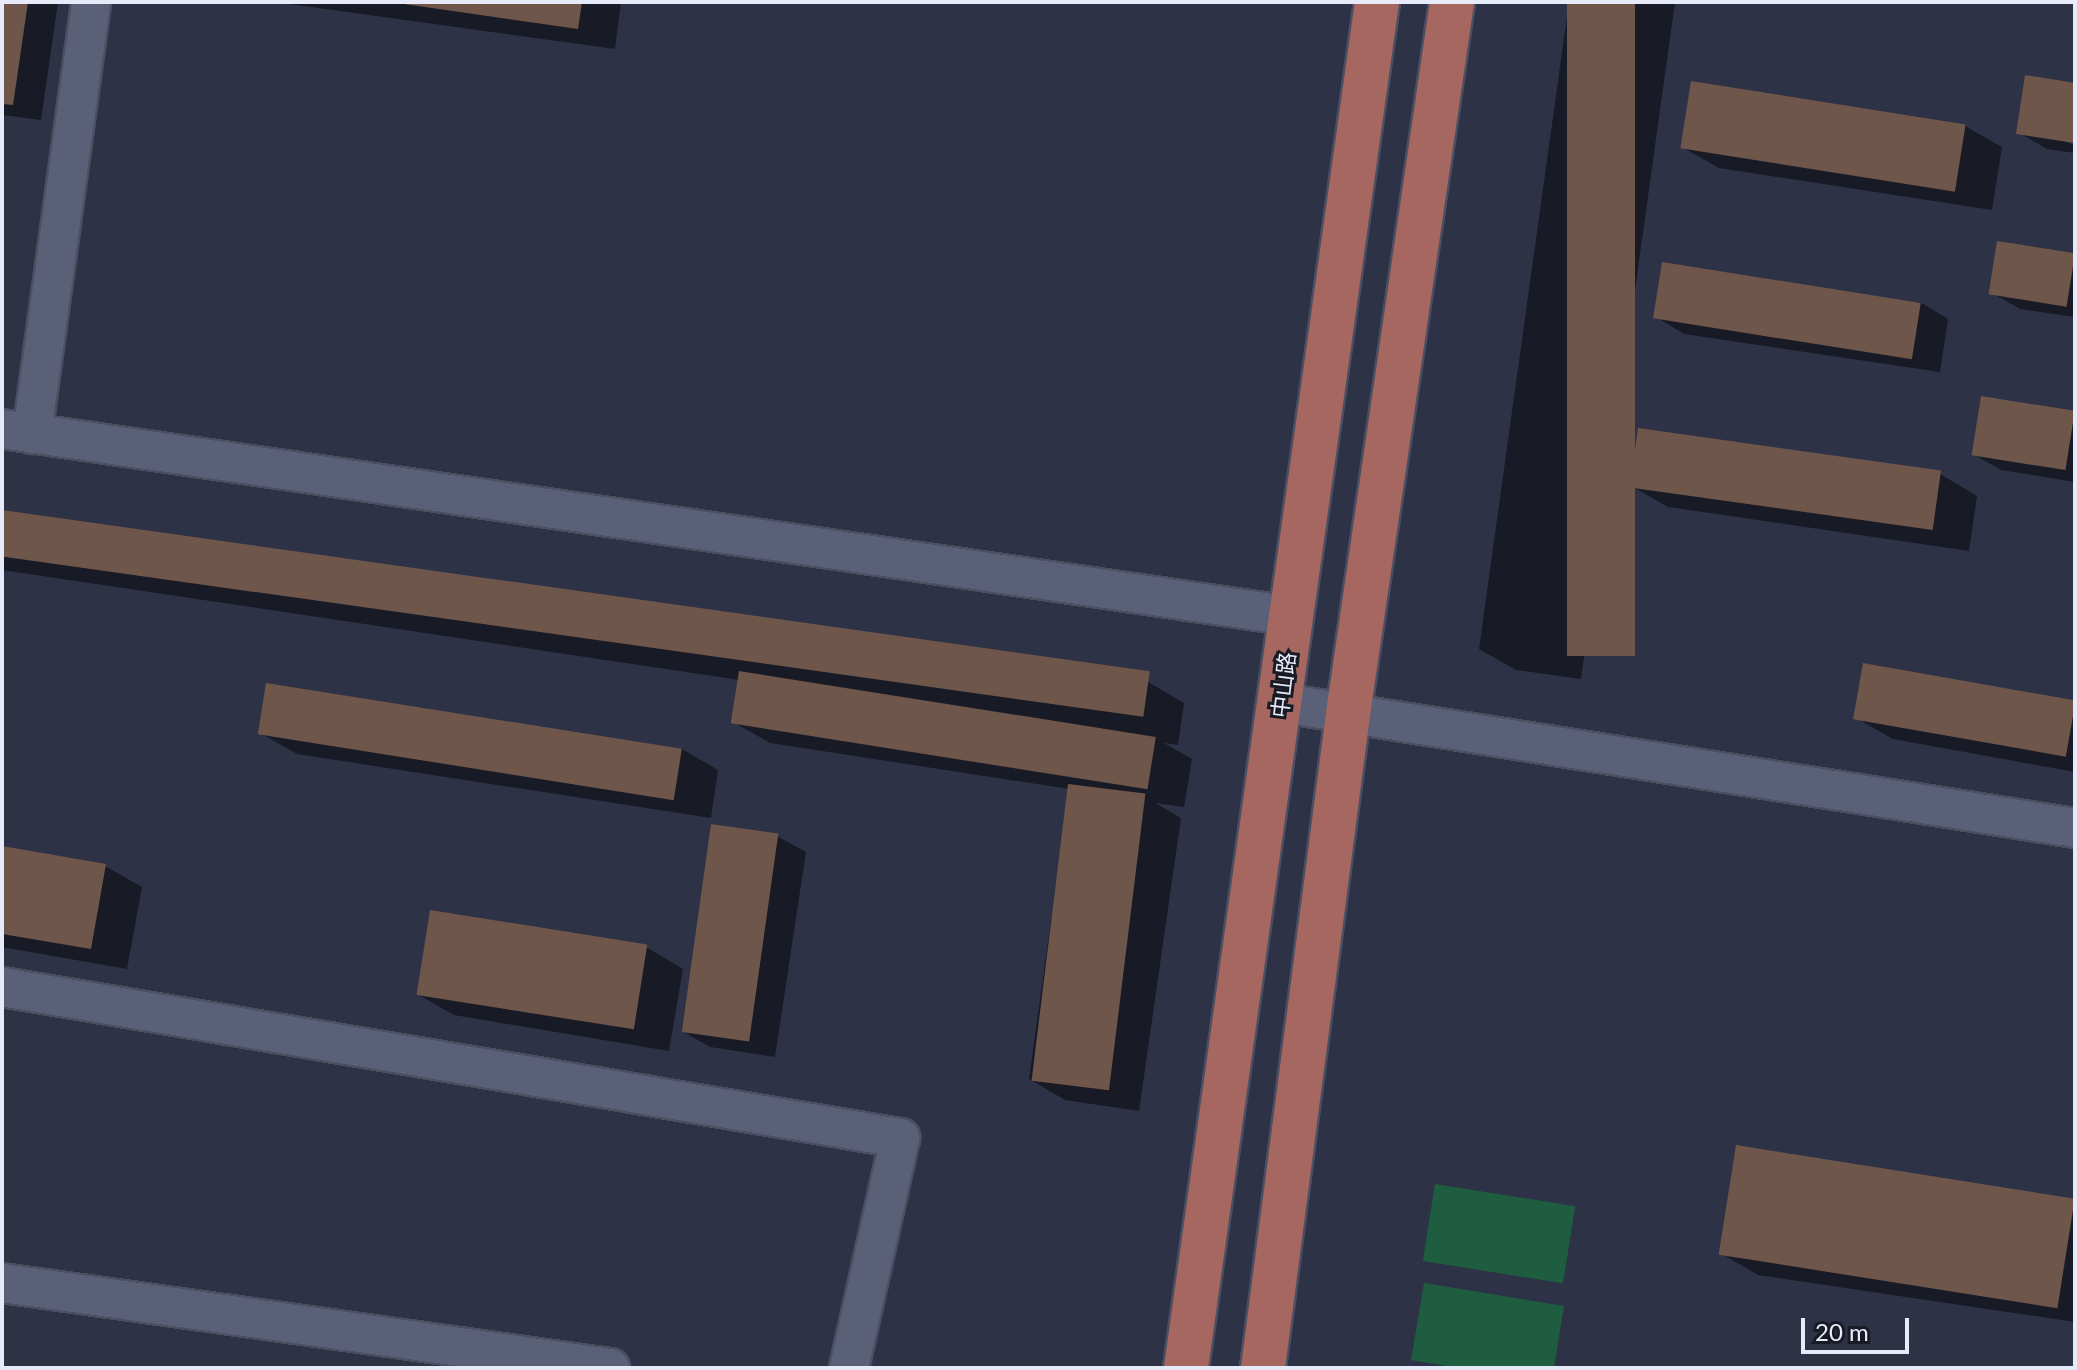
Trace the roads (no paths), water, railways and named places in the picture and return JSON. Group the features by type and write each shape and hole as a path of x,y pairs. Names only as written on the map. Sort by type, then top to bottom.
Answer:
{"main road":[{"name":"中山路","path":"1186,1368 1282,703 1291,616 1377,2"},
{"path":"1263,1368 1348,714 1452,2"}],"street":[{"path":"91,2 17,432 1291,616"},
{"path":"1282,703 2075,828"},
{"path":"2,987 900,1138 849,1368"},
{"path":"2,1283 610,1368"}]}
